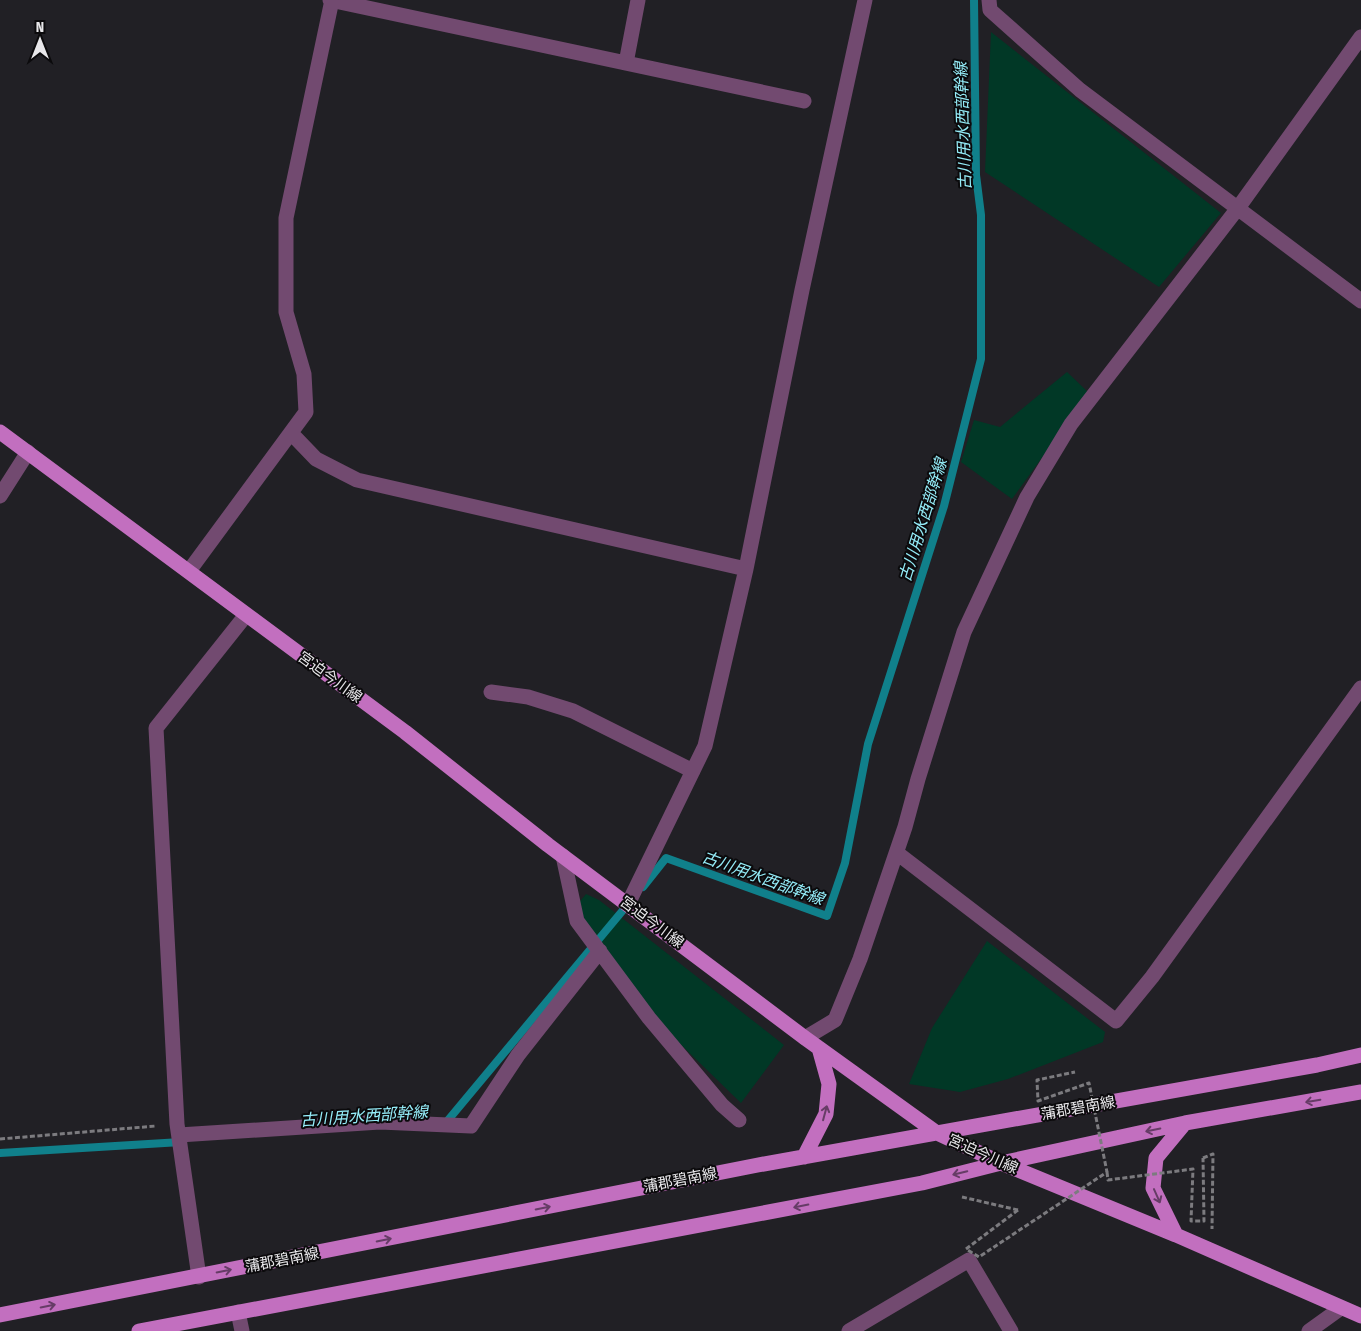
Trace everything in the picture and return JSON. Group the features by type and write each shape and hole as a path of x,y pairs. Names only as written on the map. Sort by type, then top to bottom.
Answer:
{"main road":[{"name":"宮迫今川線","path":"0,432 405,732 563,856 805,1038 937,1133 1001,1163 1176,1235 1360,1315"},
{"path":"804,1157 826,1114 829,1084 819,1048"},
{"name":"蒲郡碧南線","path":"0,1315 804,1157 1317,1065 1361,1055"},
{"path":"139,1331 922,1183 1001,1163 1185,1123 1361,1092"},
{"path":"1176,1235 1153,1188 1154,1173 1156,1158 1185,1123"}],"street":[{"path":"189,571 306,412 304,374 286,312 286,218 331,0 804,102"},
{"path":"626,63 638,0"},
{"path":"628,904 706,746 746,569 802,290 865,0"},
{"path":"989,0 990,10 1080,90 1361,301"},
{"path":"805,1038 835,1020 860,959 896,853 964,632 1027,497 1071,424 1238,208 1361,37"},
{"path":"291,432 316,459 357,480 746,569"},
{"path":"0,496 28,452"},
{"path":"198,1276 178,1130 156,728 246,615"},
{"path":"896,853 1116,1021 1152,977 1361,688"},
{"path":"491,692 528,697 572,710 693,771"},
{"path":"563,856 577,921 649,1018 722,1105 739,1120"},
{"path":"178,1130 380,1122 471,1126 518,1055 600,951"},
{"path":"849,1331 969,1260 1011,1331"},
{"path":"1310,1331 1341,1308"},
{"path":"238,1312 242,1331"}],"path":[{"path":"1075,1072 1037,1080 1038,1101 1089,1083 1108,1180 1193,1169 1191,1221 1204,1221 1204,1158 1213,1154 1212,1232"},
{"path":"0,1139 178,1130"},
{"path":"962,1198 1018,1210 966,1249 979,1257 1107,1172"}],"green space":[{"path":"991,32 1221,213 1159,287 985,172"},
{"path":"1067,372 1089,393 1012,499 961,462 974,420 1000,427"},
{"path":"586,894 599,900 784,1045 741,1103 671,1035 592,934 576,906"},
{"path":"987,941 1105,1032 1103,1042 1008,1079 960,1092 909,1084 932,1028"}],"waterway":[{"name":"古川用水西部幹線","path":"643,887 666,858 827,916 845,863 868,744 944,506 981,359 981,215 976,175 974,0"},
{"name":"古川用水西部幹線","path":"444,1125 629,903"},
{"name":"古川用水西部幹線","path":"0,1153 181,1142"}]}
